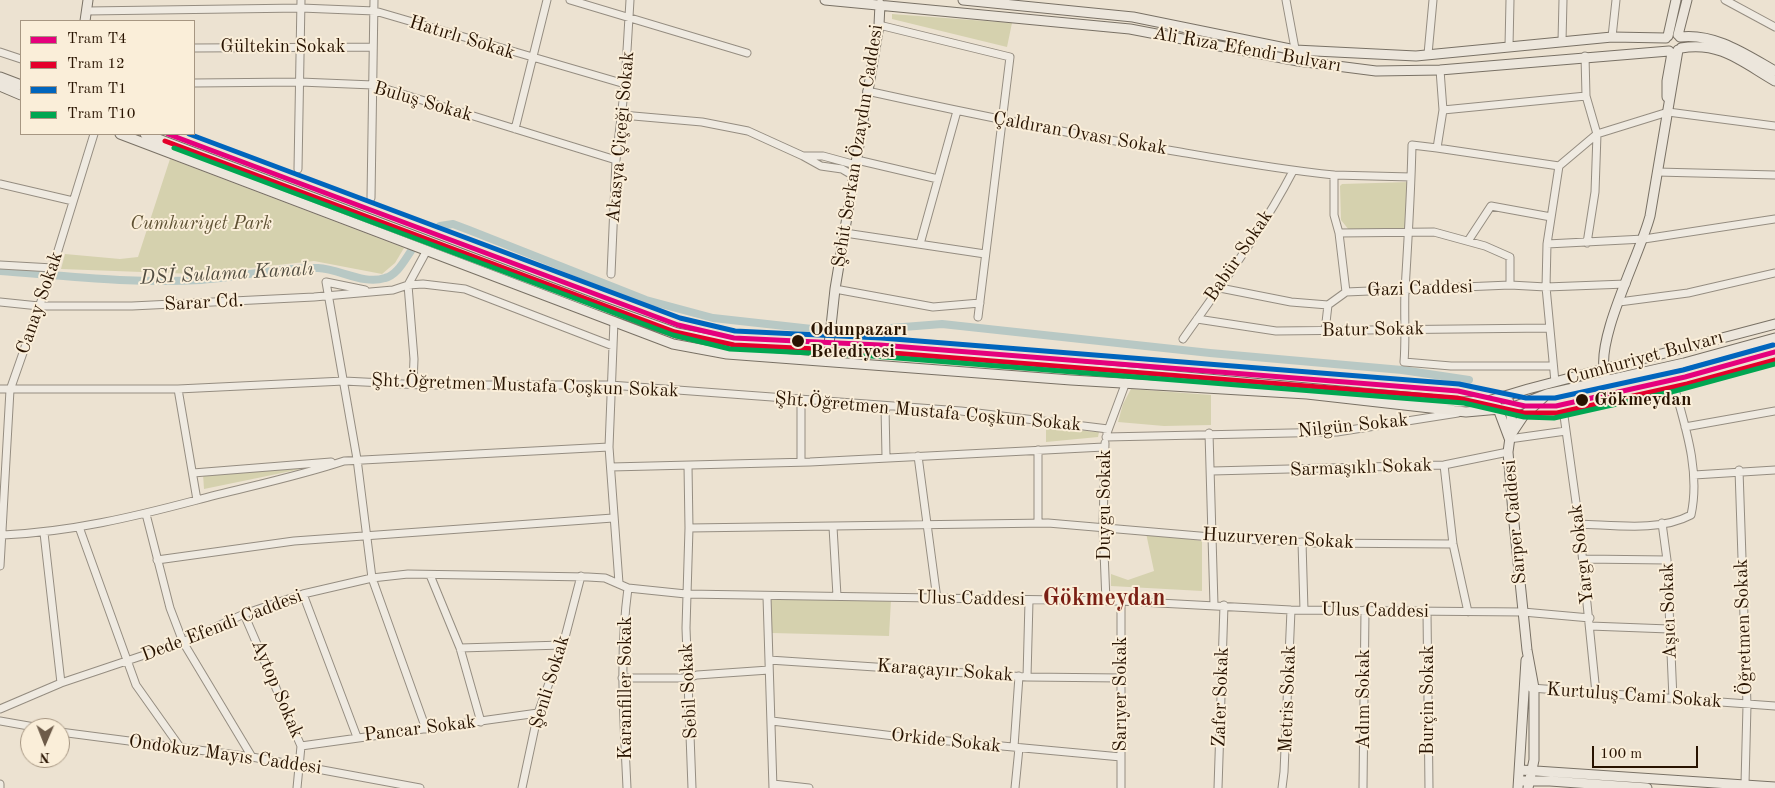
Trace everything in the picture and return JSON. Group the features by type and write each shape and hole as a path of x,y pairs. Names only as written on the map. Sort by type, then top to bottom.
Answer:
{"main road":[{"path":"85,20 88,0"},
{"name":"Ali Rıza Efendi Bulvarı","path":"825,0 880,2 1130,29 1298,61 1376,71 1440,70 1585,56 1675,50 1697,45 1716,48 1775,80"},
{"name":"Ali Rıza Efendi Bulvarı","path":"963,0 1133,16 1295,50 1416,56 1612,37 1694,35 1719,41 1775,71"},
{"path":"1675,50 1665,46 1676,0"},
{"path":"1607,381 1603,368 1603,353 1608,331 1644,239 1668,112 1675,50 1682,42 1679,36 1687,0"},
{"name":"Şehit Serkan Özaydın Caddesi","path":"827,361 836,289 879,24 880,2"},
{"path":"0,77 20,85"},
{"path":"0,86 20,95"},
{"name":"Cumhuriyet Bulvarı","path":"123,135 673,344 727,354 1071,380 1307,394 1466,412 1512,408 1547,394 1684,363 1775,338"},
{"name":"Cumhuriyet Bulvarı","path":"148,135 677,333 730,342 922,353 1461,402 1498,399 1603,368 1775,324"},
{"path":"1509,439 1524,415 1547,394"},
{"name":"Sarper Caddesi","path":"1508,395 1512,408 1508,452 1527,650 1534,688 1534,760 1530,770 1528,785"},
{"path":"1498,399 1497,409 1509,439"},
{"name":"Sarper Caddesi","path":"1518,784 1527,650"},
{"path":"1520,770 1775,787"},
{"path":"1518,784 1647,788"}],"street":[{"path":"371,198 374,0"},
{"path":"515,129 547,0"},
{"path":"570,0 747,52"},
{"name":"Akasya Çiçeği Sokak","path":"611,274 616,160 625,84 630,0"},
{"path":"1286,0 1298,61"},
{"path":"1428,54 1433,0"},
{"path":"1509,46 1510,0"},
{"path":"1562,41 1563,0"},
{"path":"1612,37 1616,0"},
{"path":"1725,0 1775,27"},
{"name":"Hatırlı Sokak","path":"87,10 300,4 374,11 532,59 625,84"},
{"path":"298,169 300,4"},
{"path":"879,24 1010,57 1001,120 994,200 985,254 978,317"},
{"name":"Gültekin Sokak","path":"195,48 373,47"},
{"path":"0,52 20,59"},
{"path":"1585,56 1586,96 1598,134 1595,192 1587,243"},
{"path":"1437,148 1443,110 1440,70"},
{"name":"Buluş Sokak","path":"195,83 300,82 373,85 616,160"},
{"name":"Çaldıran Ovası Sokak","path":"867,91 1001,120 1293,171 1334,175 1411,177"},
{"path":"1443,110 1586,96"},
{"path":"920,244 957,111"},
{"path":"1555,382 1546,287 1547,244 1559,166 1598,134 1668,112 1775,126"},
{"path":"622,116 702,122 748,131 804,156 821,166 842,169 854,176"},
{"name":"Canay Sokak","path":"0,566 10,390 48,283 94,135"},
{"path":"1553,366 1451,366 1404,362 1407,329 1405,290 1410,231 1412,145 1559,166"},
{"path":"804,156 823,156 938,179"},
{"name":"Babür Sokak","path":"1183,339 1203,308 1220,288 1280,196 1293,171"},
{"path":"1657,172 1775,175"},
{"path":"1334,175 1334,215 1339,233 1346,292"},
{"path":"0,184 73,201"},
{"path":"1468,241 1491,206 1551,216"},
{"path":"1547,244 1644,239 1775,219"},
{"path":"1339,233 1434,232 1485,246 1510,257 1510,285"},
{"path":"845,233 985,254"},
{"path":"413,384 414,359 408,285 427,250"},
{"path":"0,266 52,269"},
{"path":"1619,302 1688,293 1775,273"},
{"path":"371,292 326,282 357,459 372,578 426,728"},
{"name":"Gazi Caddesi","path":"1328,306 1346,292 1510,285 1546,287 1626,284"},
{"name":"Sarar Cd.","path":"0,302 39,306 132,306 328,296 393,290 408,285 441,285 465,289 612,346"},
{"path":"1220,288 1291,302 1328,306 1325,331"},
{"path":"836,289 933,307 980,303"},
{"name":"Batur Sokak","path":"1197,320 1276,331 1549,328"},
{"path":"614,321 609,447 619,583"},
{"name":"Şht.Öğretmen Mustafa Coşkun Sokak","path":"0,389 178,390 344,381 413,384 610,385 885,407 961,411 1107,433 1209,433"},
{"name":"Duygu Sokak","path":"1106,601 1103,527 1104,447 1107,433 1126,382"},
{"path":"178,390 197,500"},
{"path":"1579,524 1640,526 1680,520 1691,515 1695,498 1694,475 1685,427 1676,393"},
{"path":"801,400 801,462"},
{"path":"885,407 886,457"},
{"path":"1685,427 1775,411"},
{"name":"Nilgün Sokak","path":"1209,433 1336,432 1466,412"},
{"name":"Yargı Sokak","path":"1564,416 1579,524 1596,693"},
{"path":"1509,439 1566,431"},
{"path":"1209,433 1212,472 1214,605"},
{"path":"193,473 357,459 609,447"},
{"path":"611,467 801,462 1104,447"},
{"path":"1038,450 1038,523"},
{"name":"Sarmaşıklı Sokak","path":"1212,472 1444,465 1508,452"},
{"path":"918,456 937,598"},
{"path":"3,535 44,533 146,514 308,473 344,461"},
{"path":"1444,465 1453,544 1468,612"},
{"name":"Sebil Sokak","path":"688,466 687,678 692,788"},
{"path":"1694,475 1739,470 1775,470"},
{"name":"Öğretmen Sokak","path":"1739,470 1747,705 1745,784"},
{"path":"146,514 170,608 183,642 252,757"},
{"path":"157,560 294,541 366,534 613,518"},
{"name":"Huzurveren Sokak","path":"689,528 1038,523 1302,542 1453,544"},
{"name":"Aşıcı Sokak","path":"1662,523 1667,560 1672,699"},
{"path":"80,527 136,685 180,748"},
{"path":"833,527 837,596"},
{"path":"44,533 61,683"},
{"path":"1302,542 1304,610"},
{"path":"1583,559 1667,560"},
{"path":"430,575 460,648 481,722"},
{"name":"Dede Efendi Caddesi","path":"0,709 61,683 183,642 244,614 303,594 372,578 430,575 581,576 605,578 628,588"},
{"name":"Şenli Sokak","path":"522,788 538,713 563,645 581,576"},
{"name":"Ulus Caddesi","path":"628,588 686,594 767,597 837,596 1029,601 1121,601 1291,610 1523,612 1590,622 1669,629"},
{"name":"Karanfiller Sokak","path":"627,788 622,678 623,626 628,588"},
{"path":"303,594 356,737"},
{"path":"767,597 773,786 809,788"},
{"path":"1015,788 1029,601"},
{"name":"Sarıyer Sokak","path":"1121,601 1121,788"},
{"name":"Zafer Sokak","path":"1218,788 1224,605"},
{"name":"Metris Sokak","path":"1282,788 1291,610"},
{"name":"Adım Sokak","path":"1363,788 1365,610"},
{"name":"Burçin Sokak","path":"1427,612 1429,788"},
{"name":"Aytop Sokak","path":"244,614 301,746 301,766 297,788"},
{"path":"460,648 563,645"},
{"name":"Karaçayır Sokak","path":"769,660 1023,676 1121,678"},
{"path":"622,678 687,678 697,675 769,670"},
{"name":"Kurtuluş Cami Sokak","path":"1524,688 1775,706"},
{"name":"Pancar Sokak","path":"301,746 538,713"},
{"path":"0,721 20,724"},
{"name":"Orkide Sokak","path":"772,721 1121,758"},
{"name":"Ondokuz Mayıs Caddesi","path":"70,733 252,757 420,788"}],"green space":[{"path":"892,14 1012,23 1007,47 892,19"},
{"name":"Cumhuriyet Park","path":"170,159 404,248 395,263 382,274 314,261 196,274 61,269 65,254 120,259 138,257"},
{"path":"1409,182 1408,228 1349,230 1341,220 1340,186 1342,184"},
{"path":"1131,389 1211,395 1211,425 1164,426 1118,422 1123,404"},
{"path":"1046,428 1099,432 1098,437 1046,442"},
{"path":"306,466 306,468 204,489 203,474"},
{"path":"1146,533 1202,541 1202,591 1111,586 1111,574 1128,580 1154,571"},
{"path":"771,600 891,600 889,636 772,633"}],"waterway":[{"name":"DSİ Sulama Kanalı","path":"440,226 453,224 646,300 713,318 839,332 942,324 1210,353 1402,370 1469,380"},
{"name":"DSİ Sulama Kanalı","path":"0,271 100,279 176,281 216,279 289,269 318,268 368,280 377,280 393,274 411,251"}],"tram line":[{"name":"T4","path":"171,135 678,325 734,338 880,345 1458,391 1525,406 1556,406 1685,377 1775,352"},
{"name":"T1","path":"192,135 680,318 735,331 881,338 1459,384 1526,398 1555,398 1683,370 1773,345"},
{"name":"12","path":"165,141 675,332 734,345 880,352 1457,398 1524,413 1557,413 1687,384 1775,360"},
{"name":"T10","path":"174,148 673,335 730,349 872,356 1464,403 1524,417 1554,418 1675,391 1775,364"}],"place":[{"name":"Odunpazarı Belediyesi","path":"798,341"},
{"name":"Gökmeydan","path":"1582,400"}],"district":[{"name":"Gökmeydan","path":"1104,599"}]}
